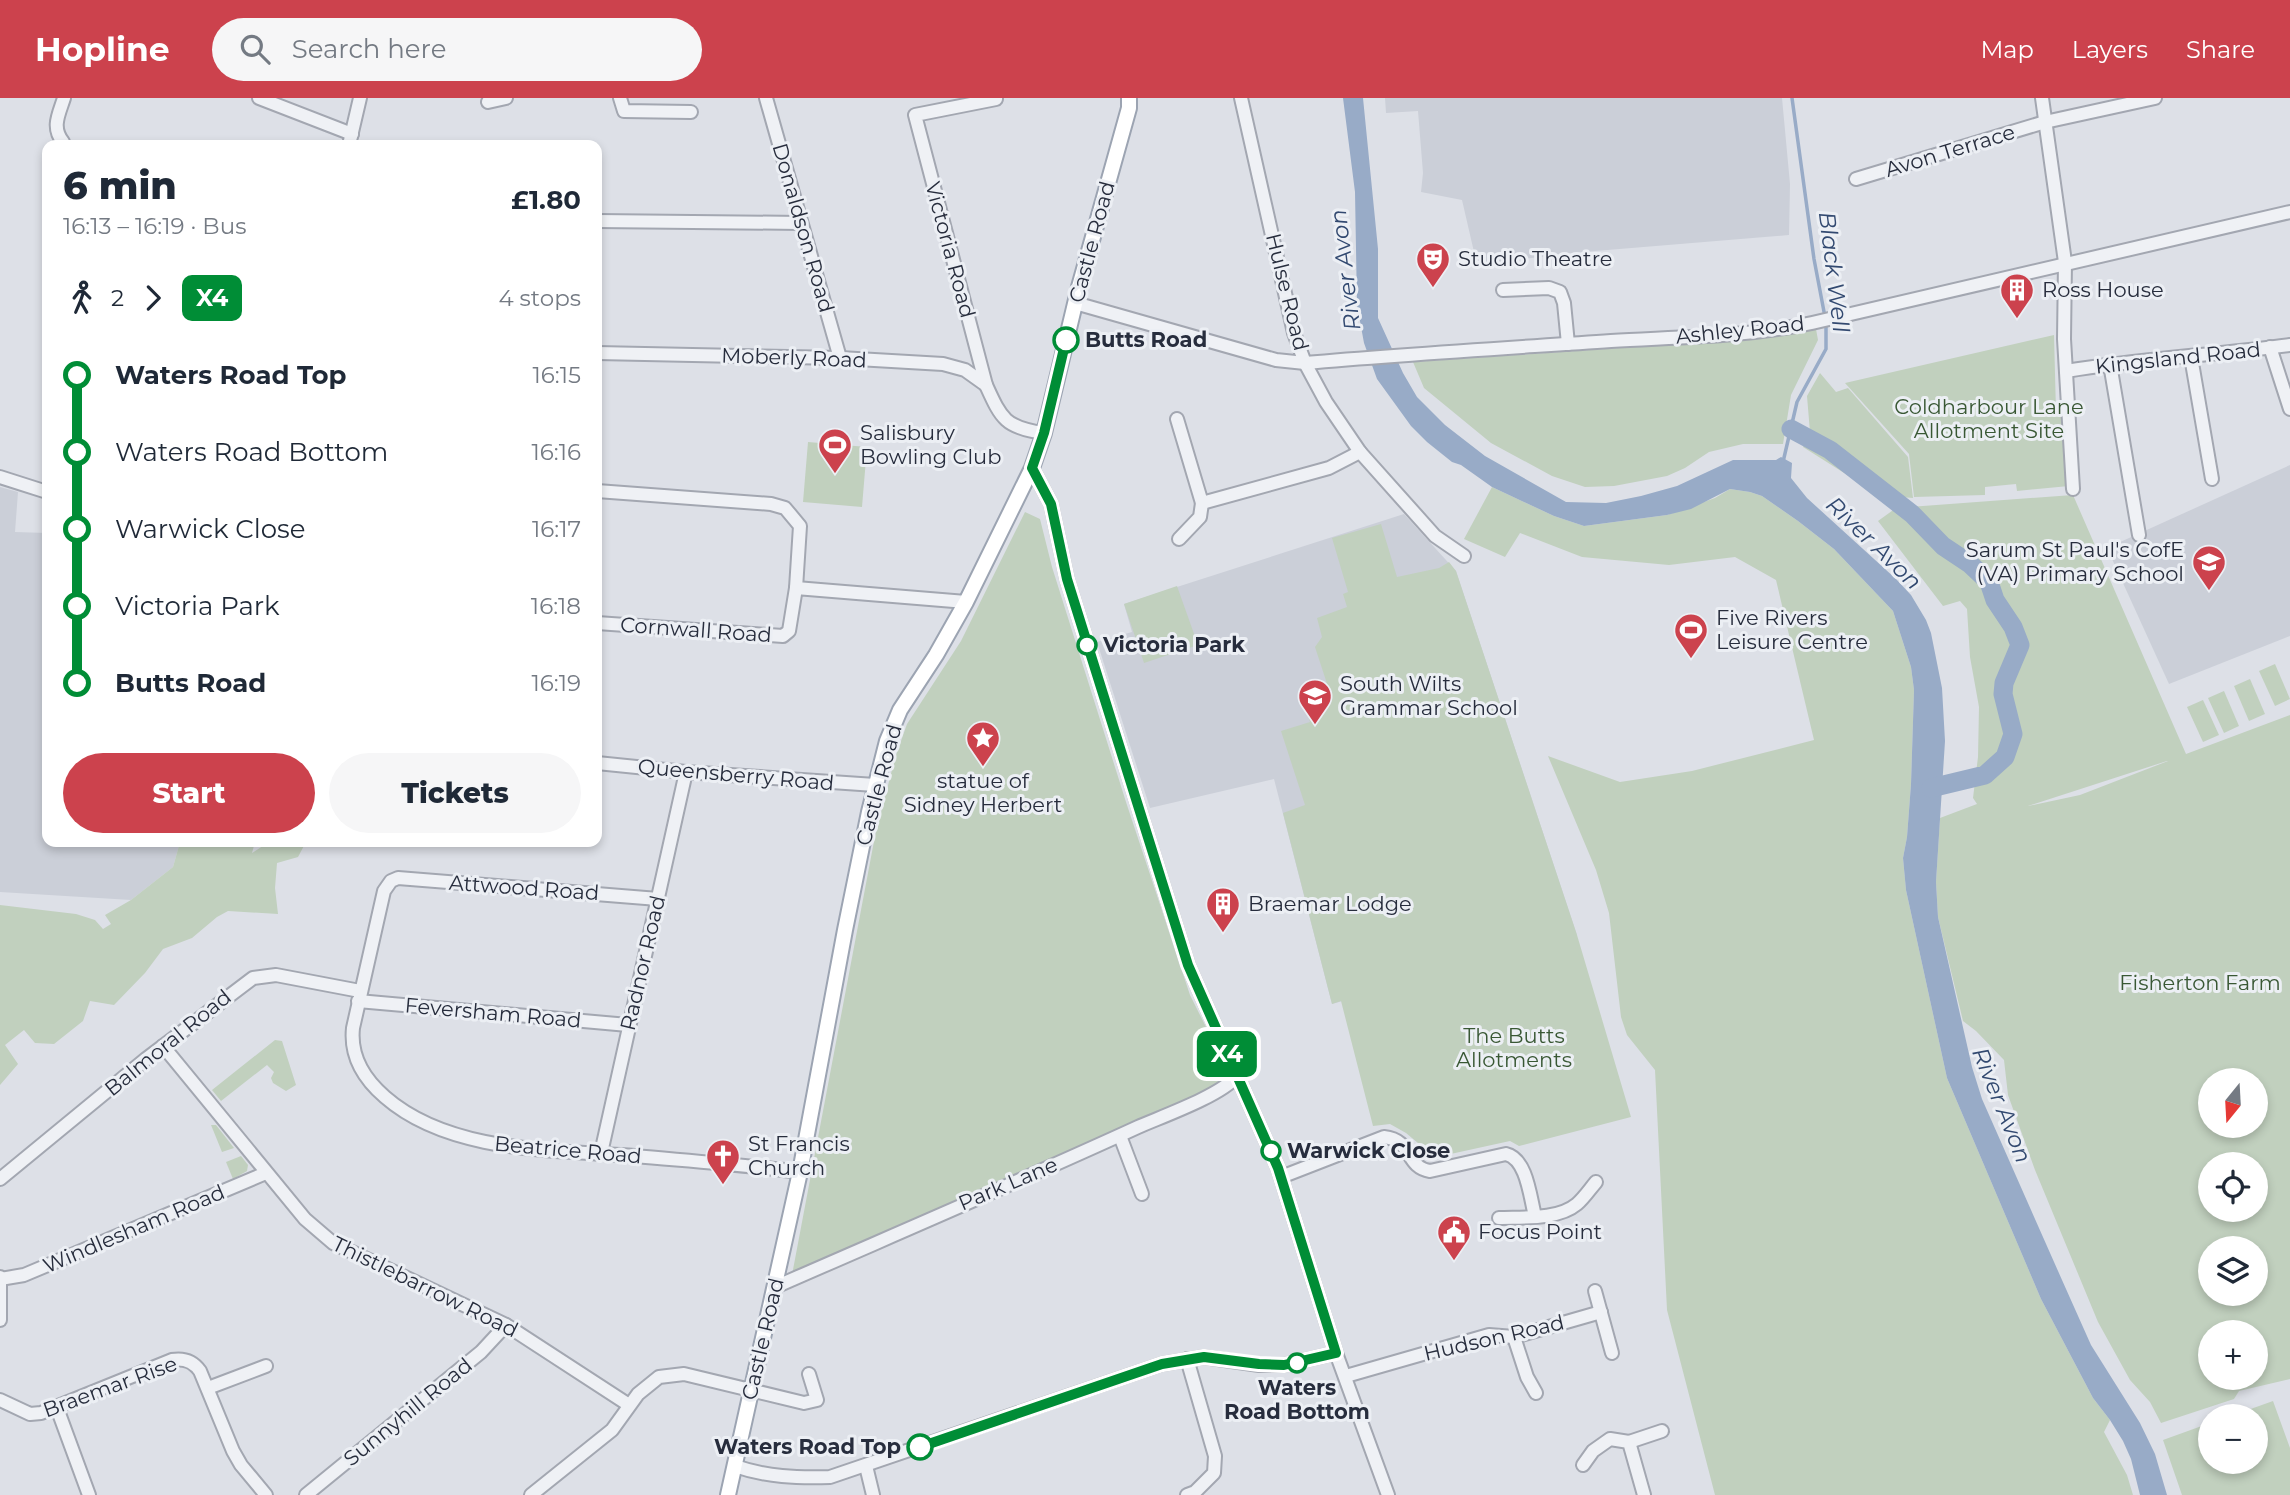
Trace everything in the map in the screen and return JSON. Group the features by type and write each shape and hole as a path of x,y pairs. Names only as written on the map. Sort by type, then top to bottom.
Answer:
{"main road":[{"name":"Castle Road","path":"728,1495 800,1172 875,785 896,719 966,602 1032,468 1044,433 1075,303 1131,101"}],"street":[{"path":"62,140 55,124 64,98"},
{"path":"259,98 351,140 360,98"},
{"path":"488,102 506,98"},
{"path":"620,98 624,111 691,112"},
{"name":"Donaldson Road","path":"766,98 840,358"},
{"name":"Hulse Road","path":"1241,98 1294,333 1304,363 1326,402 1360,452 1435,536 1464,556"},
{"path":"2042,98 2065,262 2064,339 2073,489"},
{"name":"Avon Terrace","path":"1856,179 2045,122 2155,98"},
{"name":"Victoria Road","path":"996,99 915,115 986,385 1000,416 1006,422 1020,429 1044,433"},
{"name":"Ashley Road","path":"1304,363 1568,344 1711,337 1812,323 2065,262 2290,212"},
{"path":"602,221 801,223"},
{"path":"1503,290 1549,288 1560,292 1564,303 1568,344"},
{"path":"1075,303 1276,360 1304,363"},
{"name":"Kingsland Road","path":"2066,371 2290,345"},
{"path":"2270,348 2290,409"},
{"name":"Moberly Road","path":"602,353 840,358 943,364 965,370 986,385"},
{"path":"2191,357 2212,479"},
{"path":"2110,364 2139,535"},
{"path":"1177,419 1202,503 1200,517 1179,539"},
{"path":"1202,503 1329,468 1360,452"},
{"path":"1032,468 1051,504 1067,579 1188,965 1281,1177 1336,1353 1388,1495"},
{"path":"0,477 42,490"},
{"path":"602,491 771,503 785,508 800,526 796,588 966,602"},
{"name":"Cornwall Road","path":"602,623 783,636 789,631 796,588"},
{"name":"Queensberry Road","path":"602,764 875,785"},
{"name":"Radnor Road","path":"601,1153 686,772"},
{"name":"Attwood Road","path":"359,996 384,891 391,881 398,878 658,899"},
{"name":"Balmoral Road","path":"0,1179 163,1046 232,992 259,976 286,976 359,996"},
{"name":"Beatrice Road","path":"359,996 352,1034 360,1068 373,1087 419,1122 450,1134 487,1143 800,1172"},
{"name":"Feversham Road","path":"359,996 628,1025"},
{"name":"Thistlebarrow Road","path":"163,1046 307,1222 333,1243 506,1325 629,1405"},
{"name":"Park Lane","path":"775,1287 1119,1136 1230,1083 1237,1076"},
{"path":"1119,1136 1142,1195"},
{"path":"1281,1177 1384,1137 1401,1142 1415,1164 1430,1171 1506,1154 1513,1155 1521,1166 1535,1216"},
{"name":"Windlesham Road","path":"0,1278 24,1275 266,1174"},
{"path":"1499,1218 1535,1216 1574,1206 1596,1182"},
{"path":"0,1278 0,1320"},
{"path":"1595,1291 1612,1353"},
{"name":"Hudson Road","path":"1346,1376 1489,1335 1514,1337 1601,1311"},
{"name":"Sunnyhill Road","path":"306,1495 481,1352 506,1325"},
{"path":"1514,1337 1527,1377 1536,1393"},
{"path":"735,1466 761,1474 816,1478 838,1475 1162,1364 1187,1359 1217,1358 1284,1365 1336,1353"},
{"name":"Braemar Rise","path":"0,1400 30,1414 57,1408 172,1360 181,1359 196,1365 241,1465 266,1495"},
{"path":"1186,1495 1195,1492 1214,1473 1214,1456 1187,1359"},
{"name":"Braemar Rise","path":"208,1388 266,1366"},
{"path":"531,1495 612,1430 629,1405 652,1381 675,1374 804,1403 817,1400 809,1374"},
{"path":"57,1408 89,1495"},
{"path":"1583,1465 1593,1451 1610,1439 1629,1442 1662,1431"},
{"path":"1629,1442 1644,1495"},
{"path":"866,1466 873,1495"}],"shaded area":[{"path":"1385,98 1782,98 1790,184 1789,235 1571,253 1477,265 1462,200 1421,192 1423,173 1418,111 1386,113"},
{"name":"Sarum St Paul's CofE (VA) Primary School","path":"2290,465 2290,636 2169,684 2107,548"},
{"path":"0,487 18,492 15,532 42,533 42,847 179,847 173,867 131,900 0,892"},
{"name":"South Wilts Grammar School","path":"1404,514 1456,571 1577,935 1332,1004 1274,779 1150,808 1097,642 1132,632 1124,604"}],"green space":[{"path":"1816,329 1818,340 1791,395 1783,444 1743,444 1709,452 1667,476 1614,486 1585,487 1552,476 1491,443 1424,388 1413,362 1765,338"},
{"name":"Coldharbour Lane Allotment Site","path":"2054,335 2056,412 2065,411 2069,486 2017,491 2016,484 1985,487 1985,495 1914,497 1909,454 1845,383"},
{"path":"1820,373 1836,392 1848,388 1908,457 1913,498 1888,496 1871,490 1803,447 1810,432 1807,396"},
{"name":"Salisbury Bowling Club","path":"808,442 867,447 862,507 803,502"},
{"path":"1492,487 1554,516 1584,526 1667,515 1715,498 1730,489 1750,492 1762,496 1834,549 1893,611 1911,667 1914,690 1911,784 1903,858 1906,890 1947,1078 2041,1299 2093,1398 2110,1420 2104,1432 2127,1475 2133,1495 1715,1495 1667,1310 1655,1070 1627,1035 1621,1017 1609,913 1596,870 1548,756 1620,782 1692,771 1814,740 1776,580 1735,557 1669,565 1582,557 1520,533 1505,557 1464,539"},
{"name":"Fisherton Farm","path":"2073,495 2186,754 2290,715 2290,1379 2268,1384 2268,1320 2198,1320 2198,1390 2243,1390 2239,1391 2234,1399 2219,1404 2198,1404 2198,1411 2161,1423 2150,1402 2130,1380 2098,1322 2035,1170 2008,1095 2004,1060 1963,1021 1938,917 1936,882 1940,818 1977,804 1973,798 1978,757 1979,707 1970,657 1967,609 1960,601 1943,606 1878,521 1896,508","holes":["2168,761 2080,795 2028,806"]},
{"name":"Victoria Park","path":"1025,512 1040,519 1052,567 1126,802 1190,995 1224,1063 1217,1086 792,1275 875,836 895,758 907,724 961,641"},
{"name":"South Wilts Grammar School","path":"1381,524 1397,577 1439,568 1449,562 1456,571 1577,935 1631,1117 1519,1146 1510,1141 1446,1155 1430,1153 1406,1133 1390,1124 1373,1126 1341,1001 1332,1004 1283,813 1305,805 1281,731 1310,722 1306,708 1332,699 1315,647 1322,637 1317,618 1347,607 1343,594 1348,592 1332,538"},
{"path":"1177,586 1198,645 1144,663 1124,604"},
{"path":"2275,664 2290,699 2275,706 2259,671"},
{"path":"2250,679 2265,714 2249,721 2234,686"},
{"path":"2224,691 2239,726 2224,733 2208,698"},
{"path":"2203,700 2219,735 2203,742 2187,707"},
{"path":"179,847 254,847 252,853 261,847 303,847 298,857 277,863 275,888 278,914 228,911 217,917 192,938 163,949 145,973 114,1005 90,1001 83,1021 54,1044 35,1043 24,1030 5,1045 18,1064 0,1085 0,905 76,914 95,920 103,929 111,924 105,915 131,900 173,867"},
{"path":"275,1040 282,1041 296,1085 286,1091 273,1083 271,1078 274,1072 267,1065 221,1101 212,1090"},
{"path":"211,1125 216,1125 234,1148 222,1152"},
{"path":"241,1156 248,1165 247,1171 233,1179 226,1162"},
{"path":"2273,1401 2290,1448 2290,1495 2182,1495 2163,1440 2198,1427 2198,1474 2268,1474 2268,1404 2265,1404"}],"water":[{"path":"1343,98 1363,98 1378,249 1378,318 1417,397 1445,425 1485,456 1566,502 1606,503 1641,496 1677,486 1733,460 1776,460 1781,457 1792,463 1791,478 1807,498 1896,579 1911,595 1926,620 1942,688 1945,741 1936,882 1938,917 1972,1067 1982,1099 2091,1345 2140,1423 2155,1454 2167,1495 2140,1495 2131,1459 2123,1441 2093,1398 2041,1299 1947,1078 1906,890 1903,858 1911,784 1914,690 1911,667 1893,611 1834,549 1762,496 1730,489 1691,509 1667,515 1584,526 1554,516 1492,487 1461,465 1452,462 1427,442 1411,426 1377,379 1364,343 1357,305 1355,192"}],"waterway":[{"name":"Black Well","path":"1792,98 1814,259 1825,317"},
{"name":"Black Well","path":"1783,462 1797,402 1826,349 1826,324"},
{"path":"1791,429 1830,450 1912,514 1943,546 1970,564 1989,582 1995,600 2013,627 2020,645 2004,683 2003,694 2013,734 2005,757 1985,775 1931,788"}],"bus line":[{"name":"X4","path":"920,1447 1162,1364 1204,1357 1272,1366 1304,1362 1336,1353 1278,1168 1208,1016 1188,965 1067,579 1051,504 1032,468 1044,433 1066,340"}],"place":[{"name":"Studio Theatre","path":"1433,289"},
{"name":"Ross House","path":"2017,320"},
{"name":"Butts Road","path":"1066,340"},
{"name":"Salisbury Bowling Club","path":"835,475"},
{"name":"Sarum St Paul's CofE (VA) Primary School","path":"2209,592"},
{"name":"Victoria Park","path":"1087,645"},
{"name":"Five Rivers Leisure Centre","path":"1691,660"},
{"name":"South Wilts Grammar School","path":"1315,726"},
{"name":"statue of Sidney Herbert","path":"983,768"},
{"name":"Braemar Lodge","path":"1223,934"},
{"name":"Warwick Close","path":"1271,1151"},
{"name":"St Francis Church","path":"723,1186"},
{"name":"Focus Point","path":"1454,1262"},
{"name":"Waters Road Bottom","path":"1297,1363"},
{"name":"Waters Road Top","path":"920,1447"}],"water label":[{"name":"River Avon","path":"1345,270"},
{"name":"River Avon","path":"1874,543"},
{"name":"River Avon","path":"2002,1105"}],"park label":[{"name":"The Butts Allotments","path":"1514,1048"}]}
